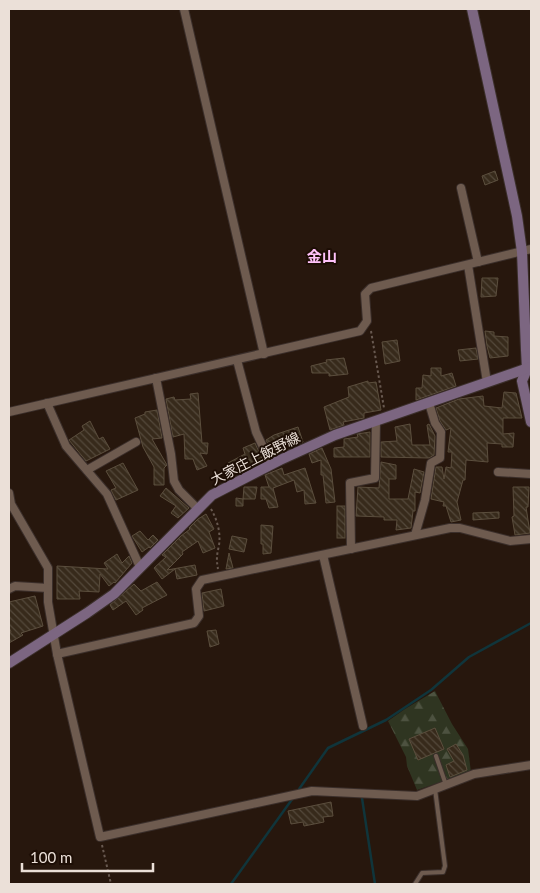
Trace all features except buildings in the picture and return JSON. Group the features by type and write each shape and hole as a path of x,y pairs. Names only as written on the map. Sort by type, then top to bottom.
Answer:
{"main road":[{"path":"472,9 527,250 529,368 522,381 531,418"},
{"name":"大家庄上飯野線","path":"9,663 55,635 114,594 212,495 310,445 529,368"}],"street":[{"path":"184,9 264,354"},
{"path":"462,188 478,262"},
{"path":"9,412 360,331 367,321 365,294 371,288 527,250"},
{"path":"468,264 487,382"},
{"path":"237,360 256,432 271,464"},
{"path":"156,378 171,454 174,481 179,490 198,509"},
{"path":"46,403 66,446 107,494 140,567"},
{"path":"415,535 425,500 431,463 440,458 441,432 435,423 429,403"},
{"path":"351,549 350,483 375,478 381,419"},
{"path":"87,470 136,442"},
{"path":"498,472 531,474"},
{"path":"9,493 11,504 48,568 48,602 58,654 100,838 312,791 417,796 474,774 531,765"},
{"path":"58,654 194,623 199,616 196,589 202,580 450,528 460,528 510,541 531,539"},
{"path":"323,555 363,726"},
{"path":"9,589 15,586 48,588"}],"lane":[{"path":"436,756 446,785"},
{"path":"415,884 422,874 443,872 445,866 435,789"}],"path":[{"path":"367,321 373,338 381,419"},
{"path":"207,501 217,520 220,544 216,559 220,576"},
{"path":"100,838 111,884"}],"green space":[{"path":"435,691 452,724 468,749 471,772 417,790 407,766 406,757 388,721"}],"waterway":[{"path":"297,792 328,748 386,720 431,690 469,657 531,623"},
{"path":"231,884 293,798"},
{"path":"362,798 375,884"}],"district":[{"name":"金山","path":"322,256"}]}
